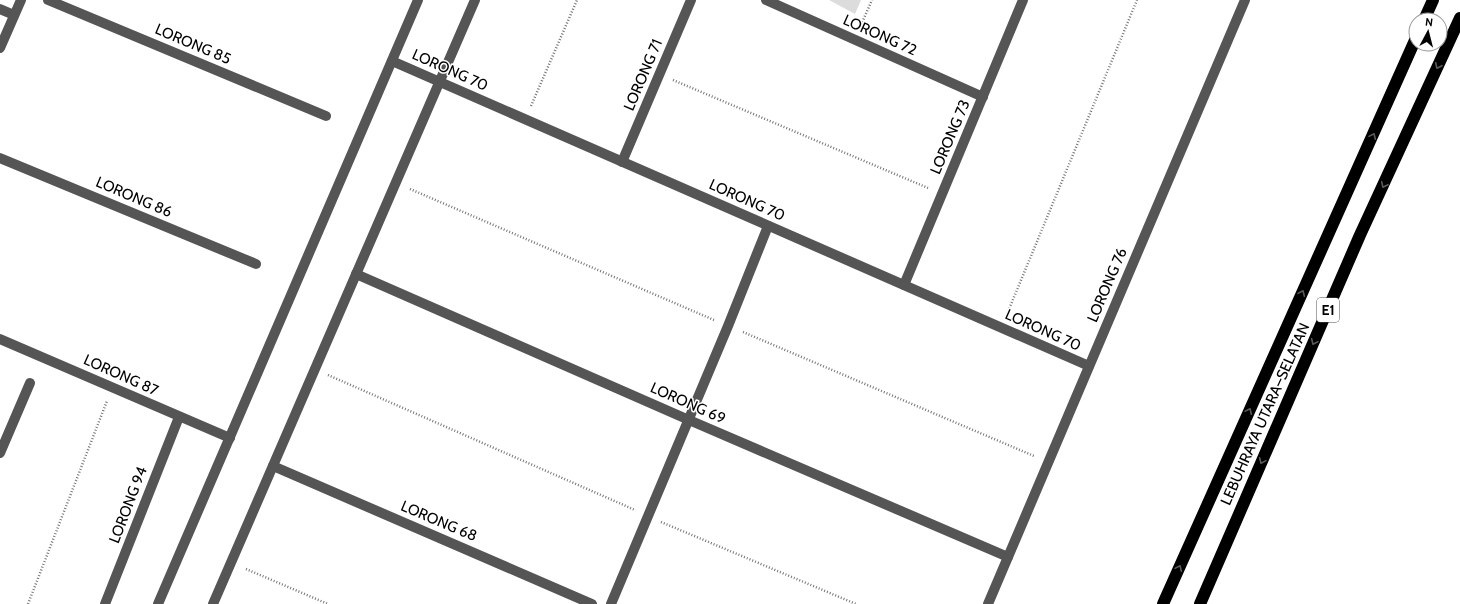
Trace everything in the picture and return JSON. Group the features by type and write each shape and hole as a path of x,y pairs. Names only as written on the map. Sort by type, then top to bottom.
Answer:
{"highway":[{"path":"1428,12 1433,0"},
{"name":"LEBUHRAYA UTARA–SELATAN","path":"1200,604 1357,242 1460,18"},
{"name":"LEBUHRAYA UTARA–SELATAN","path":"1163,604 1410,52"}],"street":[{"path":"0,48 21,0"},
{"name":"LORONG 85","path":"48,0 326,116"},
{"path":"158,604 418,0"},
{"path":"213,604 474,0"},
{"name":"LORONG 71","path":"622,162 691,0"},
{"name":"LORONG 72","path":"766,0 983,97"},
{"name":"LORONG 73","path":"904,285 1023,0"},
{"name":"LORONG 76","path":"988,604 1050,463 1089,366 1245,0"},
{"path":"0,9 14,15"},
{"name":"LORONG 70","path":"392,61 1089,366"},
{"name":"LORONG 86","path":"0,158 256,264"},
{"path":"611,604 728,326 768,226"},
{"name":"LORONG 69","path":"356,274 688,420 1008,557"},
{"name":"LORONG 87","path":"0,339 230,438"},
{"path":"0,453 30,383"},
{"name":"LORONG 94","path":"105,604 179,417"},
{"name":"LORONG 68","path":"273,466 592,604"}],"path":[{"path":"525,119 577,0"},
{"path":"855,40 872,0"},
{"path":"1001,328 1137,0"},
{"path":"659,74 942,194"},
{"path":"396,182 728,326 1050,463"},
{"path":"315,369 648,516 856,604"},
{"path":"28,604 113,388"},
{"path":"231,563 328,604"}],"shaded area":[{"path":"829,0 861,0 855,14"}]}
